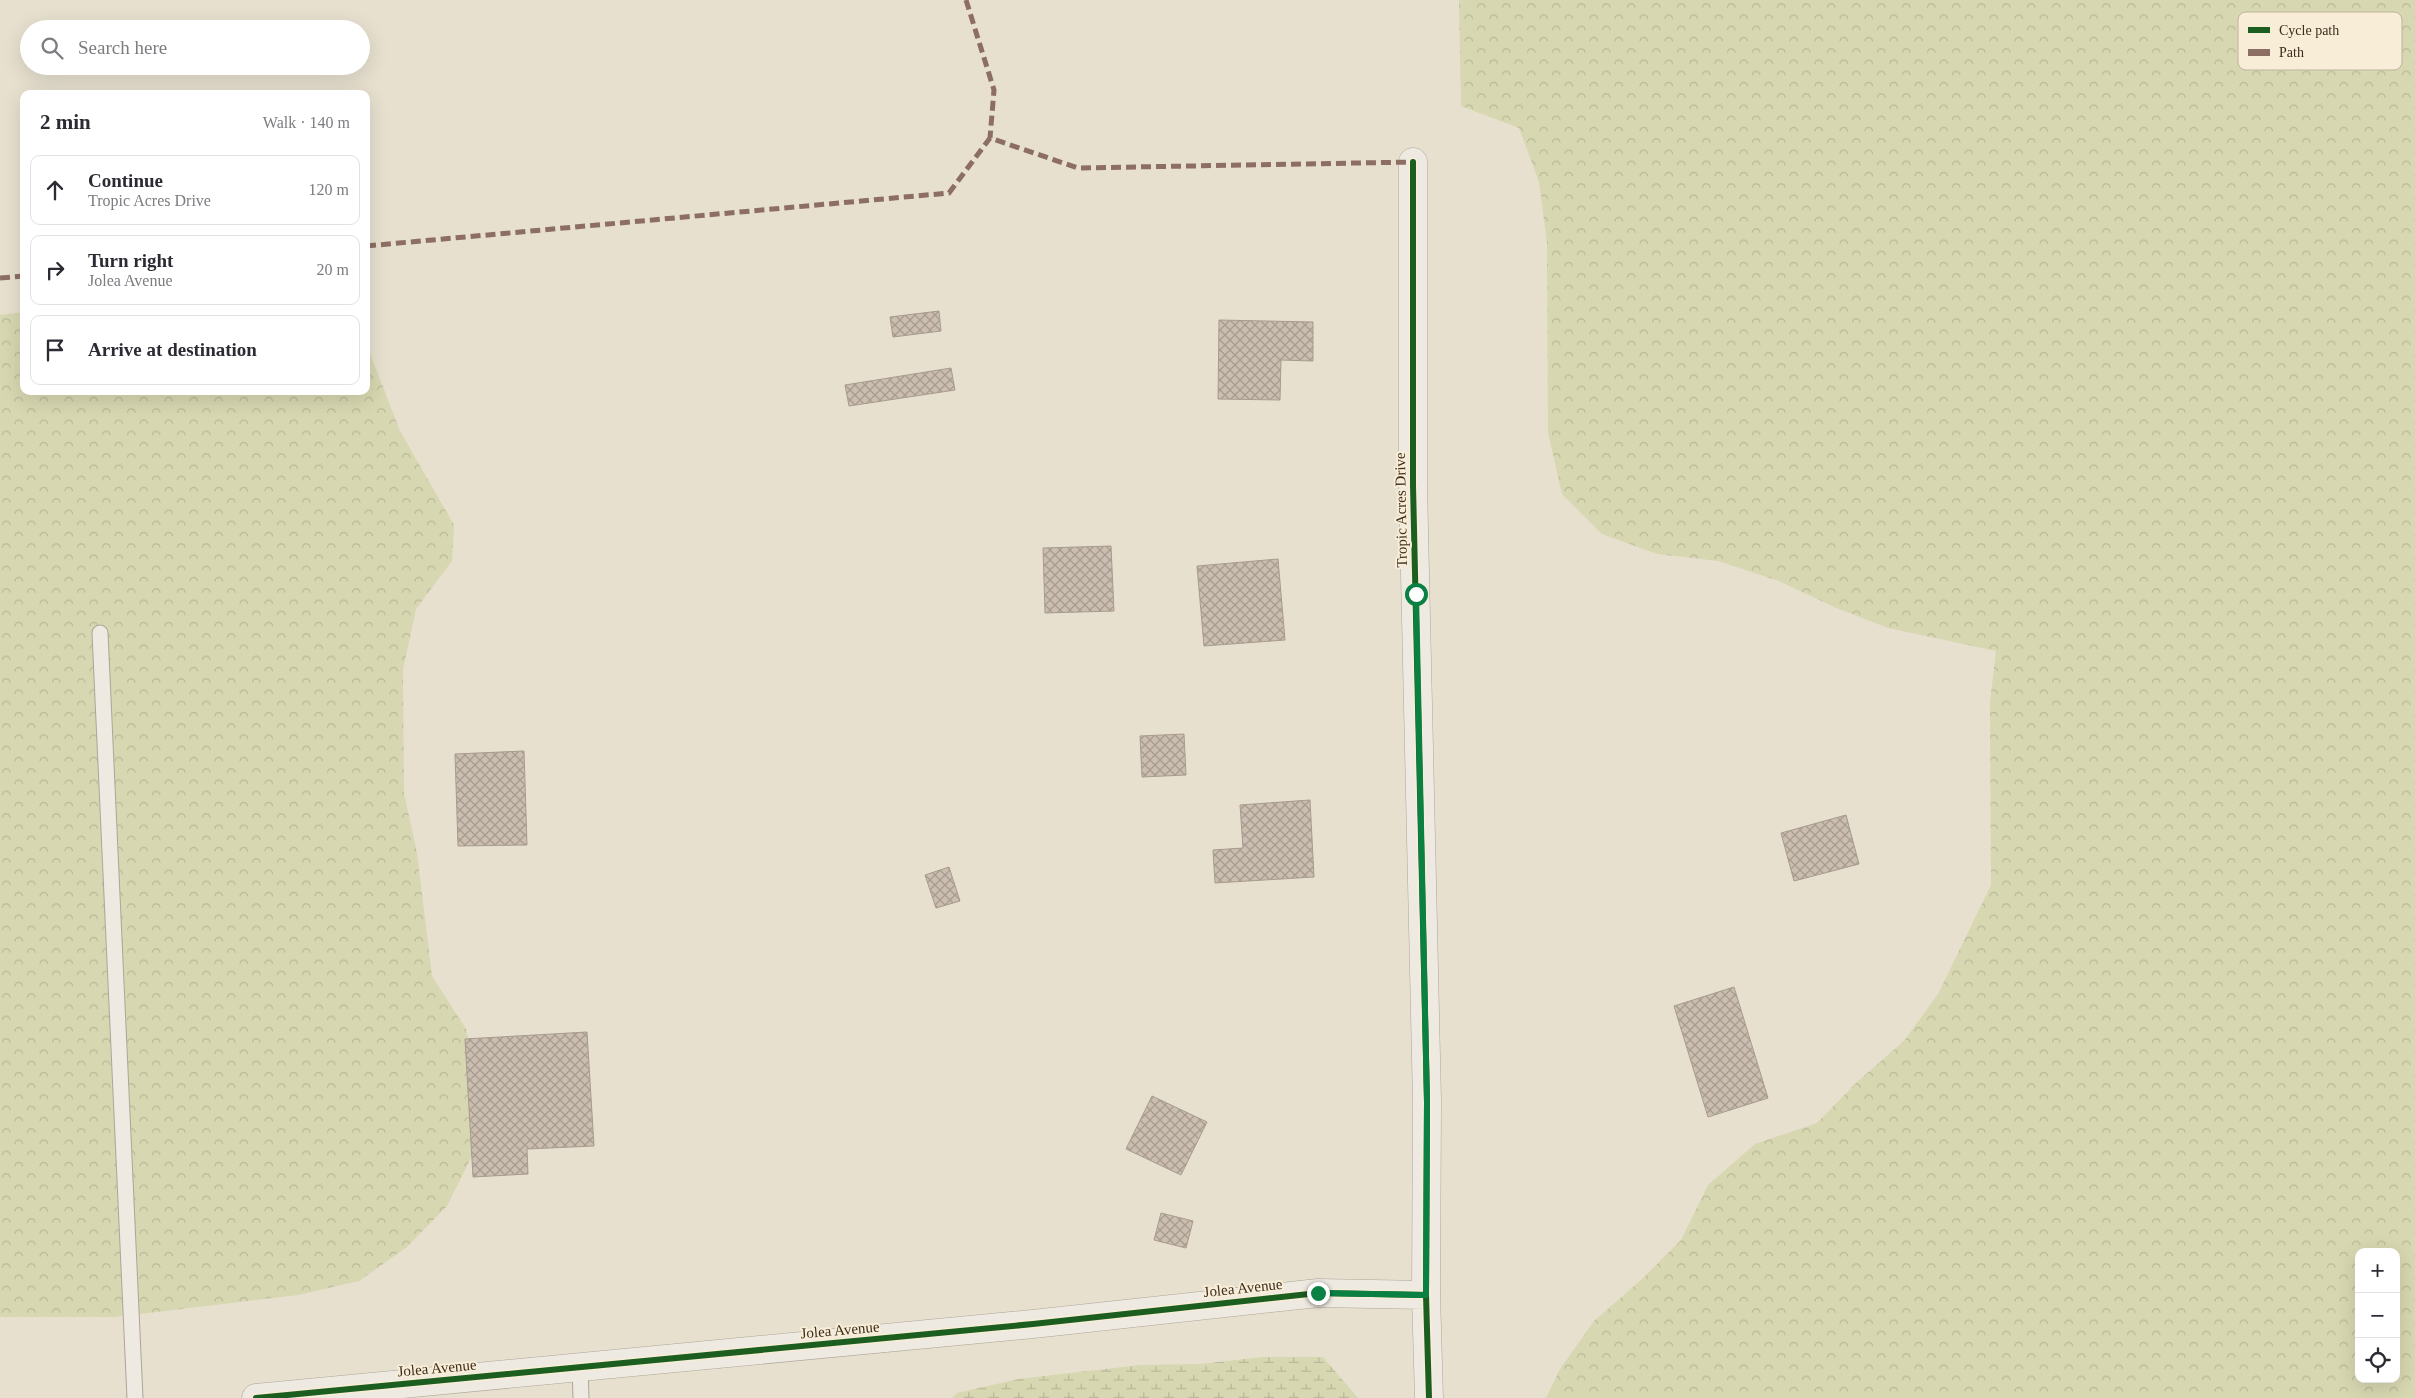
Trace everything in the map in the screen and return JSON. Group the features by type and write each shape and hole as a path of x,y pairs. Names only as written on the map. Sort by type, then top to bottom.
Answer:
{"street":[{"name":"Tropic Acres Drive","path":"1413,162 1413,485 1427,1102 1426,1295 1429,1398"},
{"name":"Jolea Avenue","path":"256,1398 1033,1324 1318,1293 1426,1295"}],"lane":[{"path":"100,633 135,1398"},
{"path":"580,1367 582,1398"}],"green space":[{"path":"1459,0 2415,0 2415,1398 1546,1398 1560,1369 1594,1321 1641,1280 1681,1240 1708,1185 1755,1144 1817,1123 1857,1082 1904,1041 1938,994 1991,885 1990,702 1996,651 1888,628 1834,607 1779,581 1718,561 1657,554 1602,534 1562,494 1548,433 1547,243 1539,182 1519,128 1461,106"},
{"path":"20,312 20,395 370,395 370,353 400,431 454,525 452,561 416,609 403,670 404,793 417,853 432,976 466,1029 480,1091 474,1152 447,1206 407,1247 359,1281 298,1295 115,1317 0,1317 0,315"},
{"path":"1262,1357 1323,1357 1358,1398 952,1398 957,1393 1018,1379 1140,1365 1201,1364"}],"building":[{"path":"939,311 941,331 893,337 890,317"},
{"path":"1219,320 1313,322 1313,361 1281,360 1280,400 1218,399"},
{"path":"951,368 955,390 849,406 845,385"},
{"path":"1111,546 1114,611 1045,613 1043,548"},
{"path":"1278,559 1285,640 1204,646 1197,566"},
{"path":"1184,734 1186,775 1142,777 1140,736"},
{"path":"524,751 527,845 458,846 455,754"},
{"path":"1310,800 1314,877 1215,883 1213,850 1243,848 1240,805"},
{"path":"1846,815 1859,864 1794,881 1781,833"},
{"path":"949,867 960,901 936,908 925,875"},
{"path":"1734,987 1768,1098 1708,1117 1674,1006"},
{"path":"587,1032 594,1146 527,1149 528,1174 473,1177 465,1039"},
{"path":"1152,1096 1207,1122 1181,1175 1126,1149"},
{"path":"1161,1213 1193,1221 1186,1248 1154,1240"}],"marked path":[{"path":"966,0 994,90 990,138"},
{"path":"370,246 949,193 990,138 1078,168 1413,162"},
{"path":"0,278 20,276"}],"cycle path":[{"path":"1413,162 1413,485 1427,1102 1426,1295 1429,1398"},
{"path":"256,1398 1033,1324 1318,1293 1426,1295"}],"route":[{"path":"1318,1293 1426,1295 1427,1102 1416,594"}]}
